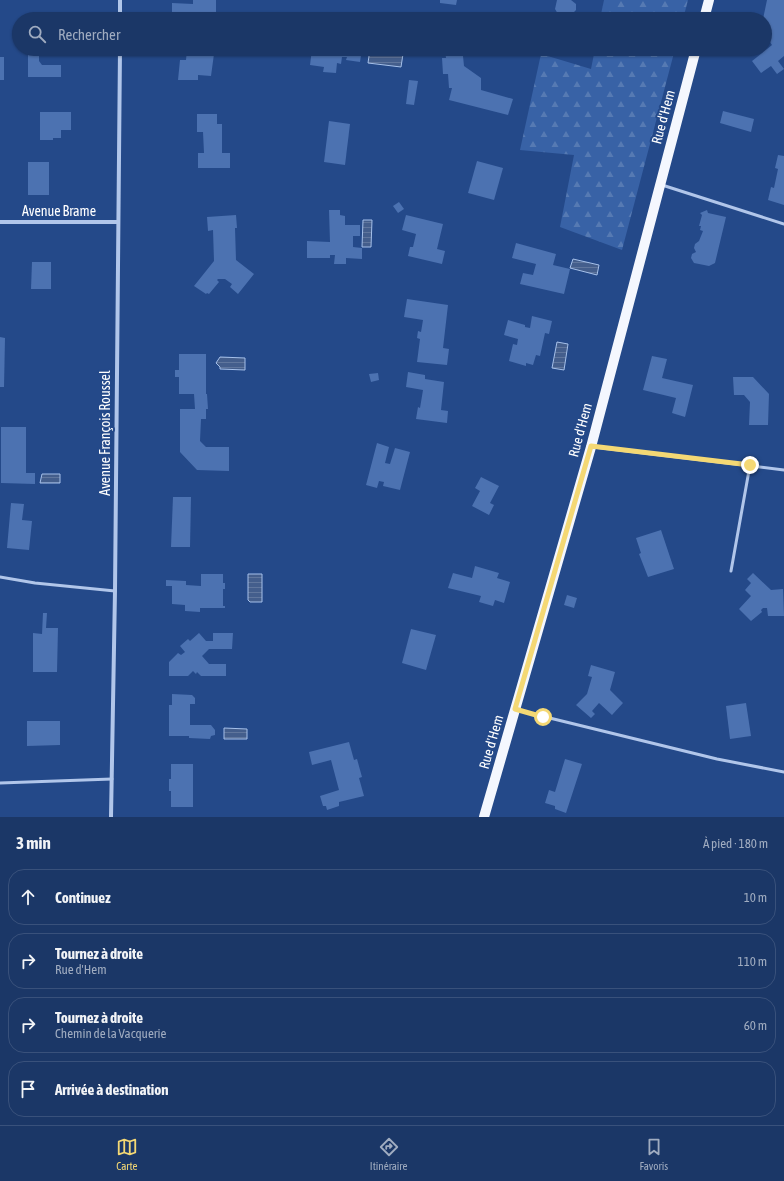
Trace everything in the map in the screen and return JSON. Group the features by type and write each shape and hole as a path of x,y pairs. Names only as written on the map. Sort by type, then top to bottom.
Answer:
{"main road":[{"path":"706,12 709,0"},
{"name":"Rue d'Hem","path":"484,817 591,446 694,56"}],"street":[{"path":"120,0 120,12"},
{"name":"Avenue François Roussel","path":"111,817 115,591 117,222 120,56"},
{"name":"Avenue Brame","path":"0,222 117,222"}],"lane":[{"path":"660,185 784,224"},
{"path":"591,446 784,470"},
{"path":"731,571 750,465"},
{"path":"0,578 115,591"},
{"path":"515,709 717,759 784,772"},
{"path":"0,783 112,779"}],"green space":[{"path":"604,0 688,0 685,12 601,12"},
{"path":"541,56 548,56 591,69 594,56 673,56 622,250 560,227 574,155 520,150"}],"shaded area":[{"path":"369,56 403,56 401,67 368,63"},
{"path":"363,220 372,220 371,247 362,247"},
{"path":"573,259 599,265 597,275 570,268"},
{"path":"557,342 568,344 564,370 552,368"},
{"path":"220,357 245,358 245,370 220,369 216,363"},
{"path":"42,474 60,474 60,483 40,483"},
{"path":"248,574 262,574 262,602 250,602 248,600"},
{"path":"224,728 247,729 247,739 224,739"}],"building":[{"path":"193,0 216,0 216,12 172,12 172,3 193,4"},
{"path":"440,0 457,0 456,5 440,3"},
{"path":"557,0 571,0 576,4 576,10 574,12 557,12 555,9"},
{"path":"767,0 784,0 784,56 778,61 784,69 777,74 771,66 761,73 752,61 758,56 772,56 772,12 764,12"},
{"path":"28,56 39,56 39,61 42,65 61,65 61,77 28,77"},
{"path":"186,56 214,56 211,76 198,75 198,80 178,80 180,60 186,60"},
{"path":"311,56 361,56 360,62 346,60 347,57 342,57 341,64 337,63 336,73 323,72 324,67 310,65"},
{"path":"446,56 463,56 464,66 481,78 481,90 513,99 508,115 449,100 452,88 449,88 448,74 443,74 442,58 446,58"},
{"path":"0,57 4,57 4,80 0,80"},
{"path":"409,80 418,81 414,105 406,104"},
{"path":"723,111 754,119 751,132 720,123"},
{"path":"40,112 71,112 71,130 61,130 61,138 53,138 53,140 40,140"},
{"path":"197,114 217,114 217,124 222,124 222,153 230,153 230,168 198,168 198,153 204,153 203,132 197,132"},
{"path":"329,121 350,124 345,165 324,162"},
{"path":"778,155 784,156 784,205 768,200 771,187 774,188 778,169 775,168"},
{"path":"477,161 503,168 494,200 468,193"},
{"path":"28,162 49,162 49,195 28,195"},
{"path":"399,202 404,209 398,213 393,206"},
{"path":"329,210 340,210 340,215 345,216 345,225 360,225 360,236 353,236 353,247 362,248 362,259 346,258 346,264 334,264 335,255 330,255 330,258 307,258 307,241 330,242"},
{"path":"707,210 708,213 726,217 715,263 709,266 694,263 691,258 692,254 696,252 694,248 695,244 699,241 703,231 700,230 701,226 699,226 702,215 700,213"},
{"path":"236,215 236,260 254,274 238,294 230,287 232,284 225,279 218,279 217,280 219,282 209,294 206,294 194,286 214,261 213,230 208,231 207,217"},
{"path":"406,215 443,224 437,249 445,251 442,264 408,256 410,247 413,247 416,234 402,230"},
{"path":"516,243 556,254 553,265 570,269 564,294 520,284 523,273 533,275 536,264 512,258"},
{"path":"32,262 51,262 51,289 31,289"},
{"path":"407,299 448,305 443,348 449,349 447,365 417,362 420,339 417,338 418,331 421,332 423,320 404,317"},
{"path":"532,316 552,321 549,334 545,333 540,356 536,355 533,365 526,363 526,366 509,361 513,344 517,345 518,339 504,335 508,320 530,328"},
{"path":"0,337 5,338 4,387 0,387"},
{"path":"179,354 206,354 206,394 208,409 206,409 206,419 201,419 200,441 206,447 229,447 229,471 197,470 180,452 180,409 195,409 194,394 179,394 179,377 175,377 175,370 179,370"},
{"path":"652,356 667,359 662,378 693,385 685,417 672,413 676,398 643,390"},
{"path":"408,372 425,375 425,379 444,382 441,410 448,411 447,423 416,419 418,407 420,408 423,390 406,387"},
{"path":"378,373 379,380 371,382 369,374"},
{"path":"733,377 753,377 769,394 768,425 749,425 750,402 744,395 734,395"},
{"path":"1,427 26,427 26,473 35,473 35,484 1,483"},
{"path":"377,443 389,447 385,463 390,464 395,448 410,452 400,490 383,486 384,482 379,481 377,488 366,485"},
{"path":"481,477 499,486 490,503 494,505 489,515 472,506 480,491 475,488"},
{"path":"173,497 191,497 190,547 171,547"},
{"path":"11,503 24,504 22,520 32,521 29,550 7,548"},
{"path":"661,530 674,569 648,577 639,554 641,553 636,538"},
{"path":"475,566 499,573 497,578 510,582 504,603 495,600 493,606 479,602 481,596 448,588 453,573 472,578"},
{"path":"753,573 771,590 783,589 784,616 768,616 767,608 763,608 761,610 762,612 751,621 739,609 751,596 745,590 751,583 747,579"},
{"path":"201,574 223,574 225,589 223,589 223,606 225,606 225,608 200,608 200,612 185,611 185,605 172,604 172,586 166,586 166,580 186,581 186,585 201,586"},
{"path":"567,595 577,598 574,608 564,605"},
{"path":"43,613 47,613 46,628 58,628 57,672 33,672 33,633 42,634"},
{"path":"411,629 436,635 426,670 402,663"},
{"path":"199,633 206,641 213,641 213,633 233,633 232,649 209,649 202,656 209,664 226,664 226,676 201,676 197,672 196,674 193,671 188,676 169,676 169,662 178,653 181,655 185,652 180,646 188,639 190,641"},
{"path":"591,665 615,672 610,690 623,703 612,715 599,703 592,711 595,714 591,718 576,705 587,694 592,677 588,676"},
{"path":"172,694 192,695 195,698 195,704 190,704 190,725 211,725 215,730 215,735 211,736 210,739 189,738 189,736 169,736 169,705 172,705"},
{"path":"746,703 751,736 730,739 726,706"},
{"path":"27,721 60,721 60,745 27,746"},
{"path":"349,742 354,760 357,759 362,777 359,778 364,796 339,802 339,806 327,810 326,806 323,806 320,796 339,790 331,760 312,765 309,752"},
{"path":"565,759 582,764 566,813 555,809 555,806 545,803 549,790 555,792"},
{"path":"171,764 193,764 193,807 171,807 169,779 171,779"}],"route":[{"path":"543,717 515,709 591,446 750,465"}]}
